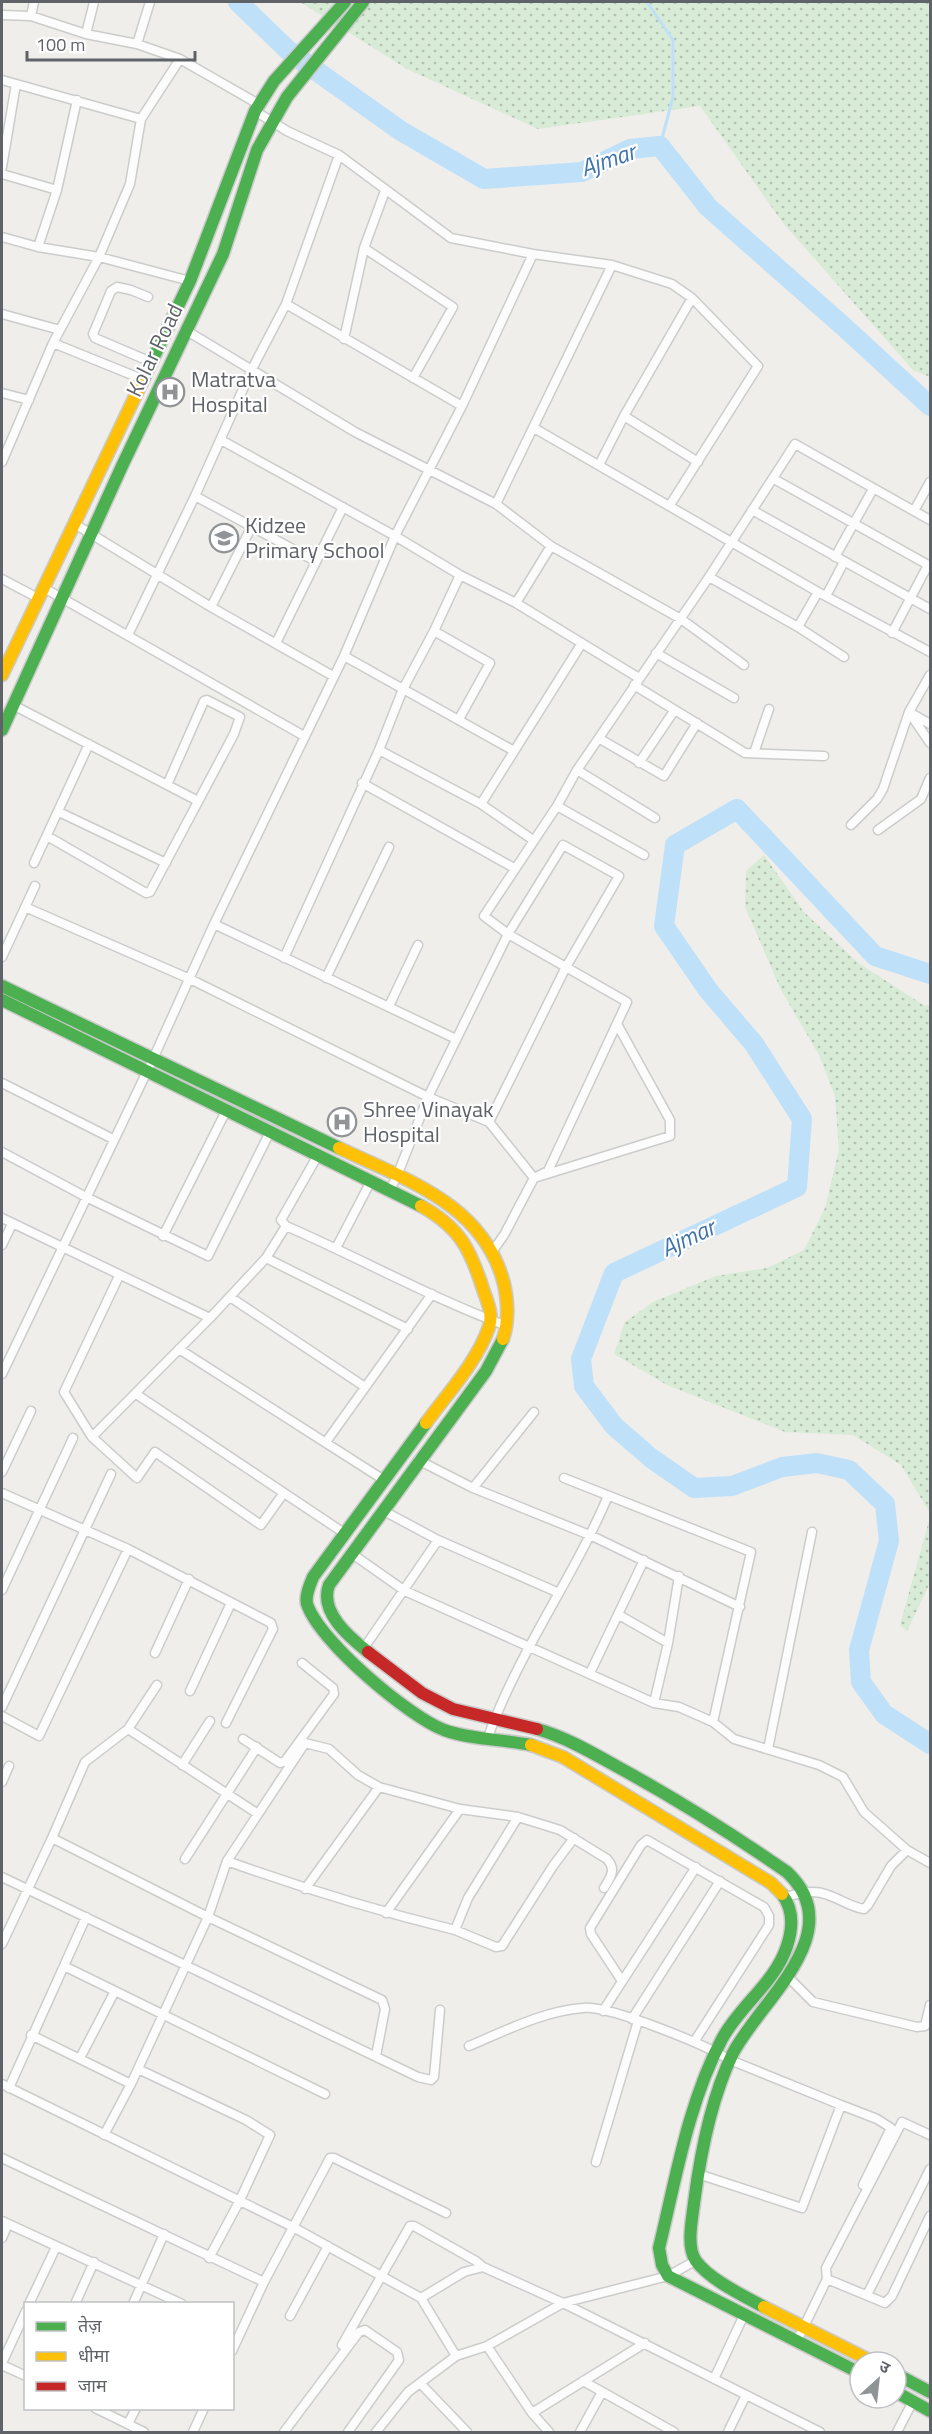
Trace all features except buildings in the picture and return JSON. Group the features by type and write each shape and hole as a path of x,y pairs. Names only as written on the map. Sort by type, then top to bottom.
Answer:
{"street":[{"path":"31,16 34,2"},
{"path":"86,34 94,2"},
{"path":"137,44 150,2"},
{"name":"Kolar Road","path":"2,675 190,280 257,108 274,81 345,2"},
{"name":"Kolar Road","path":"2,730 90,534 223,254 256,150 287,97 363,2"},
{"path":"2,15 31,16 86,34 137,44 180,58 257,108 271,122 339,155 451,238 533,254 612,265 672,284 693,298 758,366 670,505"},
{"path":"2,462 53,343 99,257 130,184 141,119 180,58"},
{"path":"2,80 141,119"},
{"path":"2,167 16,84"},
{"path":"38,247 57,190 77,100"},
{"path":"128,635 195,496 252,369 286,304 339,155"},
{"path":"2,174 57,190"},
{"path":"344,339 364,248 386,191"},
{"path":"2,237 38,247 99,257 190,280"},
{"path":"364,248 453,307 413,378"},
{"path":"2,1374 147,1072 214,924 344,656 395,536 462,406 533,254"},
{"path":"496,504 612,265"},
{"path":"148,297 124,288 117,287 111,291 93,334 95,338 151,362"},
{"path":"599,465 624,416 693,298"},
{"path":"286,304 462,406"},
{"path":"2,314 60,330"},
{"path":"187,331 355,432 496,504 551,546 681,619 744,665"},
{"path":"53,343 142,379"},
{"path":"2,393 29,400"},
{"path":"624,416 698,462"},
{"path":"534,428 822,594 930,652"},
{"path":"220,440 395,536 460,575 516,603 582,643 674,711 745,753 824,756"},
{"path":"492,1252 504,1235 534,1178 548,1171 627,1002 508,934 484,916 557,806 577,770 600,739 636,681 681,619 795,444 930,520"},
{"path":"774,479 929,566 892,633"},
{"path":"914,511 930,482"},
{"path":"798,627 822,594 873,489"},
{"path":"195,496 315,561"},
{"path":"276,643 343,507"},
{"path":"752,510 930,609"},
{"path":"73,523 211,607 333,676"},
{"path":"211,607 252,526"},
{"path":"516,603 551,546"},
{"path":"284,958 379,750 403,689 460,575"},
{"path":"709,577 798,627 844,657"},
{"path":"2,579 62,598 304,736"},
{"path":"434,631 490,663 459,719"},
{"path":"481,804 582,643"},
{"path":"656,653 734,699"},
{"path":"344,656 514,751"},
{"path":"851,825 877,799 883,789 909,712 930,675"},
{"path":"2,699 198,801"},
{"path":"47,836 146,893 150,892 241,718 218,705 204,701 167,785"},
{"path":"754,753 769,709"},
{"path":"639,763 674,711"},
{"path":"909,712 930,724"},
{"path":"909,712 930,743"},
{"path":"600,739 664,776 697,723"},
{"path":"34,864 89,744"},
{"path":"379,750 481,804 533,840"},
{"path":"577,770 655,818"},
{"path":"878,830 921,799 930,778"},
{"path":"363,783 514,868"},
{"path":"557,806 644,855"},
{"path":"59,812 166,863"},
{"path":"390,1190 398,1176 428,1097 508,934 563,845 619,876 566,967 489,1122"},
{"path":"326,978 389,847"},
{"path":"2,957 35,886"},
{"path":"25,907 190,979 428,1097 489,1122 534,1178"},
{"path":"214,924 456,1040"},
{"path":"389,1006 418,945"},
{"path":"2,986 398,1176 457,1209 483,1238 492,1252 501,1275 507,1326 494,1359 336,1573 325,1596 328,1608 364,1648 425,1695 450,1708 481,1718 539,1728 554,1733 648,1782 733,1834 797,1880 808,1901 808,1918 801,1952 788,1977 772,1987 734,2019 716,2051 688,2135 659,2248 662,2265 668,2276 848,2367"},
{"path":"2,1000 390,1190 443,1219 465,1240 478,1266 492,1320 476,1355 313,1577 308,1588 306,1602 314,1616 352,1660 407,1710 436,1727 476,1739 538,1747 563,1757 771,1883 786,1897 791,1907 792,1927 787,1947 772,1987 730,2060 698,2174 692,2212 692,2245 695,2261 731,2289 850,2350"},
{"path":"534,1178 670,1136 670,1120 617,1024"},
{"path":"2,1083 113,1139"},
{"path":"163,1236 226,1111"},
{"path":"2,1152 163,1236 208,1256 270,1132"},
{"path":"318,1155 281,1220 286,1226 507,1326"},
{"path":"336,1248 371,1181"},
{"path":"2,1218 210,1318"},
{"path":"2,1245 12,1224"},
{"path":"92,1437 266,1258 286,1226"},
{"path":"266,1258 408,1329"},
{"path":"119,1276 64,1392 92,1437 138,1478 156,1452 261,1525 283,1494"},
{"path":"326,1442 432,1294"},
{"path":"230,1297 365,1387"},
{"path":"179,1349 384,1480"},
{"path":"136,1394 344,1533"},
{"path":"2,1472 31,1411"},
{"path":"472,1488 534,1413"},
{"path":"2,1590 73,1438"},
{"path":"418,1460 472,1488 592,1536 740,1607"},
{"path":"2,1707 111,1474"},
{"path":"564,1478 751,1552 713,1722"},
{"path":"2,1493 39,1508 189,1579 271,1623 273,1627 226,1723"},
{"path":"487,1740 494,1719 531,1646 592,1536 608,1496"},
{"path":"382,1510 438,1540 559,1593"},
{"path":"768,1749 812,1532"},
{"path":"364,1648 438,1540"},
{"path":"2,1716 39,1736 128,1550"},
{"path":"351,1553 405,1591 654,1703 679,1707 713,1722 734,1739 819,1765 843,1777 864,1812 907,1850 930,1863"},
{"path":"590,1673 644,1560"},
{"path":"654,1703 668,1643 679,1576"},
{"path":"154,1653 189,1579"},
{"path":"190,1691 231,1603"},
{"path":"619,1615 668,1643"},
{"path":"243,1739 280,1763 285,1761 334,1694 333,1688 302,1662"},
{"path":"2,1944 85,1762 128,1729 157,1685"},
{"path":"182,1765 210,1721"},
{"path":"128,1729 258,1814"},
{"path":"104,2135 131,2084 208,1917 227,1861 305,1743 329,1749 358,1775 379,1787 460,1809 518,1817 560,1830 608,1859 612,1864 613,1872 604,1888"},
{"path":"185,1859 257,1747"},
{"path":"2,1782 9,1766"},
{"path":"305,1889 379,1787"},
{"path":"386,1913 460,1809"},
{"path":"455,1930 468,1898 518,1817"},
{"path":"52,1838 208,1917 382,2000 385,2009 376,2056"},
{"path":"227,1861 305,1889 455,1930 496,1947 502,1946 553,1866 574,1838"},
{"path":"622,1981 591,1934 590,1928 641,1845 647,1840 764,1908 769,1916 769,1925 694,2042"},
{"path":"786,1897 805,1892 825,1893 856,1908 864,1909 891,1866 907,1850"},
{"path":"603,2011 696,1868"},
{"path":"2,1877 418,2077 433,2080 440,2010"},
{"path":"596,2162 635,2020 720,1881"},
{"path":"86,1917 5,2086 293,2227 421,2298 456,2356"},
{"path":"64,1966 325,2094"},
{"path":"788,1977 813,2002 917,2027 925,2026 930,2005"},
{"path":"80,2058 115,1991"},
{"path":"469,2046 556,2013 585,2007 635,2020 694,2042 730,2060 877,2119 891,2128 834,2241"},
{"path":"31,2035 131,2084"},
{"path":"138,2069 246,2120 268,2133 270,2138 240,2202 209,2258"},
{"path":"698,2174 802,2208 841,2105"},
{"path":"797,2341 827,2279 826,2268 902,2122 930,2135"},
{"path":"2,2158 164,2234 209,2258 264,2282"},
{"path":"234,2347 264,2282 328,2160 334,2158 446,2213"},
{"path":"867,2295 930,2169"},
{"path":"827,2279 885,2303 892,2296 930,2216"},
{"path":"2,2238 5,2223 178,2302"},
{"path":"342,2345 412,2225 483,2267 645,2343 820,2433"},
{"path":"134,2302 164,2234"},
{"path":"290,2316 328,2246"},
{"path":"30,2302 56,2247"},
{"path":"376,2432 408,2392 456,2356 487,2346 563,2303 668,2276 695,2261"},
{"path":"76,2302 94,2262"},
{"path":"421,2298 465,2272 483,2267"},
{"path":"24,2315 2,2364 24,2375"},
{"path":"714,2379 744,2315"},
{"path":"234,2327 243,2330"},
{"path":"284,2433 359,2332 365,2330 397,2352 399,2360 348,2433"},
{"path":"532,2413 645,2343"},
{"path":"487,2346 532,2413 549,2433"},
{"path":"583,2380 659,2429 674,2433"},
{"path":"908,2380 930,2392"},
{"path":"420,2383 467,2433"},
{"path":"580,2433 602,2392"},
{"path":"728,2433 746,2395"},
{"path":"908,2398 930,2411"},
{"path":"897,2433 913,2401"},
{"path":"97,2410 144,2433"},
{"path":"128,2424 135,2410"},
{"path":"193,2433 204,2410"},
{"path":"798,2433 802,2423"}],"green space":[{"path":"300,2 930,2 930,377 913,370 783,223 700,106 538,129 407,69"},
{"path":"764,855 803,911 857,962 925,1006 930,1005 930,1513 901,1465 853,1435 785,1432 667,1385 614,1354 625,1322 653,1302 716,1276 767,1268 804,1250 825,1208 839,1150 835,1096 819,1055 781,990 745,907 746,871"},
{"path":"930,1517 930,1583 907,1631 900,1625"}],"waterway":[{"name":"Ajmar","path":"238,2 291,53 401,131 484,179 582,172 630,149 660,146 708,207 930,406"},
{"path":"647,2 673,40 673,97 660,146"},
{"name":"Ajmar","path":"930,974 875,956 737,809 675,845 664,926 708,990 754,1044 802,1119 797,1187 614,1273 581,1359 584,1386 614,1426 651,1458 694,1488 732,1486 782,1467 817,1463 849,1470 885,1504 889,1541 859,1650 861,1682 884,1714 930,1744"}],"traffic: fast":[{"path":"142,382 190,281 255,111 274,81 345,2"},
{"path":"2,730 122,466 223,254 257,150 287,97 363,2"},
{"path":"2,986 339,1148"},
{"path":"2,1000 421,1206"},
{"path":"368,1652 352,1639 332,1614 328,1605 329,1585 486,1371 503,1339"},
{"path":"426,1423 313,1577 307,1594 307,1604 328,1637 366,1676 428,1722 444,1730 465,1736 531,1745"},
{"path":"537,1729 587,1750 703,1817 787,1872 804,1895 809,1918 805,1942 794,1966 733,2053 719,2088 703,2146 691,2225 691,2248 696,2261 702,2268 728,2287 764,2307"},
{"path":"782,1894 789,1906 791,1919 787,1946 766,1983 729,2027 710,2063 684,2141 659,2248 662,2265 668,2276 848,2367"},
{"path":"908,2380 930,2392"},
{"path":"908,2399 930,2411"}],"traffic: slow":[{"path":"2,675 142,382"},
{"path":"339,1148 439,1198 461,1214 479,1234 494,1256 504,1284 507,1312 503,1339"},
{"path":"421,1206 446,1223 463,1242 479,1277 490,1313 489,1327 477,1353 426,1423"},
{"path":"531,1745 563,1757 771,1883 782,1894"},
{"path":"764,2307 849,2350"}],"traffic: jam":[{"path":"368,1652 422,1693 453,1709 537,1729"}],"place":[{"name":"Matratva Hospital","path":"170,392"},
{"name":"Kidzee Primary School","path":"224,538"},
{"name":"Shree Vinayak Hospital","path":"342,1122"}]}
